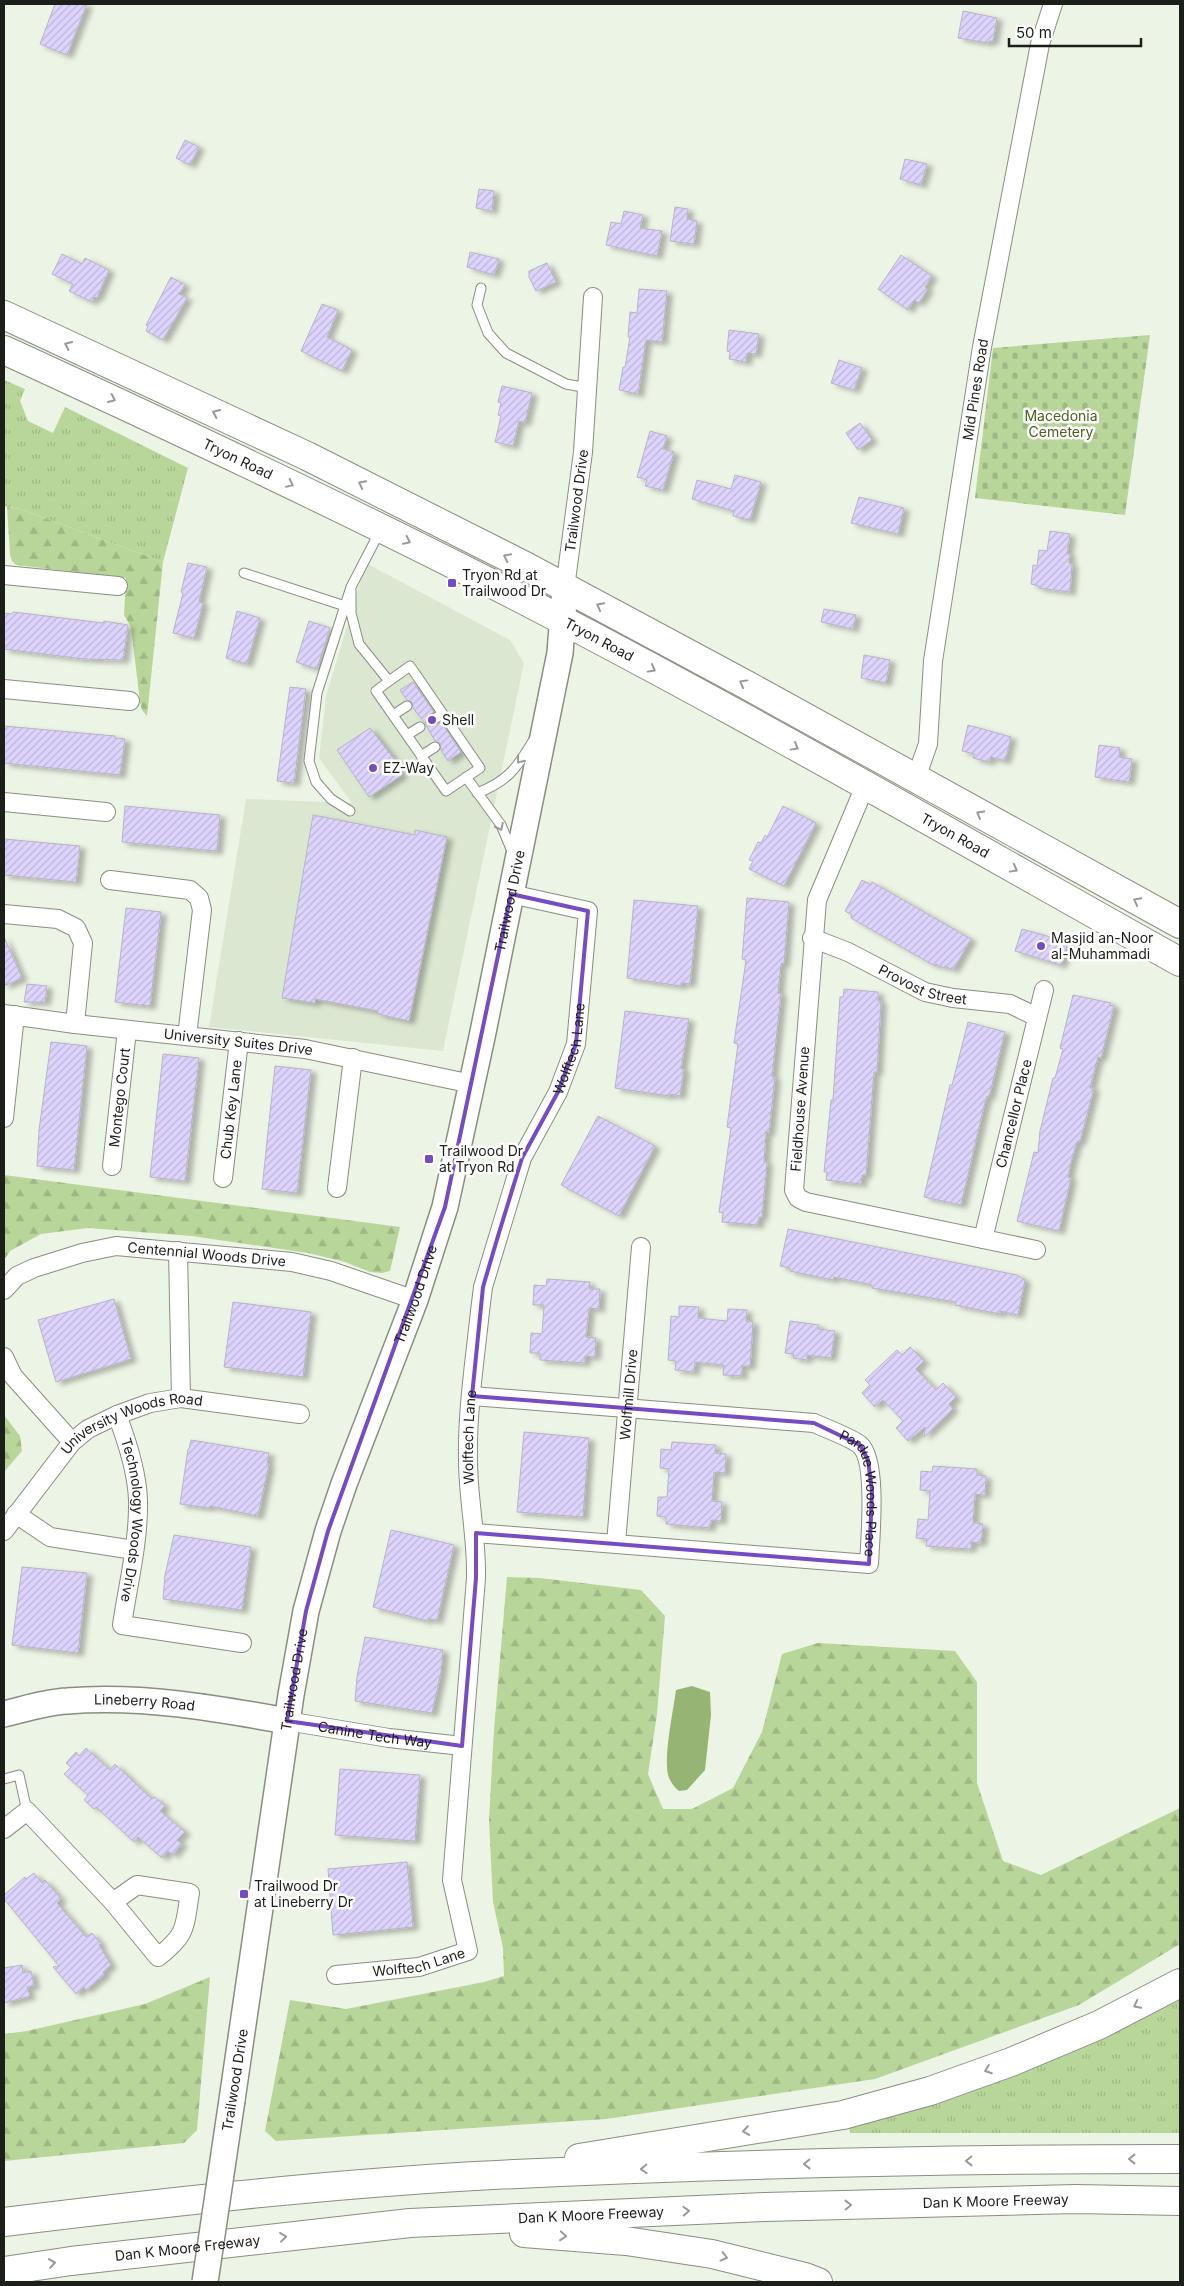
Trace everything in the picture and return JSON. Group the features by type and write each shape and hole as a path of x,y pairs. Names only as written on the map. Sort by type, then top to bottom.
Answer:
{"main road":[{"path":"4,315 307,456 566,588 1180,924"},
{"name":"Tryon Road","path":"4,350 208,444 382,529 563,622 865,786 1180,962"},
{"path":"474,2176 670,2142 825,2118 930,2091 1012,2062 1099,2024 1180,1983"},
{"path":"4,2222 92,2211 340,2186 474,2176 776,2164 1044,2159 1180,2159"},
{"name":"Dan K Moore Freeway","path":"4,2271 71,2260 410,2223 765,2207 1075,2199 1180,2201"},
{"path":"410,2223 635,2242 712,2254 805,2277 818,2282"}],"street":[{"name":"Mid Pines Road","path":"916,778 928,744 933,661 982,347 1040,44 1052,4"},
{"name":"Trailwood Drive","path":"206,2282 287,1721 306,1611 328,1531 344,1484 414,1300 445,1207 560,653 583,452 593,297"},
{"path":"4,575 118,586"},
{"path":"4,689 130,701"},
{"name":"Fieldhouse Avenue","path":"865,786 832,860 817,900 812,938 794,1190 798,1198 806,1202 1036,1250"},
{"path":"4,802 106,812"},
{"path":"110,880 190,890 199,898 202,910 187,1036"},
{"name":"Wolftech Lane","path":"336,1974 419,1967 468,1952 452,1880 476,1578 476,1533 472,1514 468,1460 472,1396 483,1287 522,1158 558,1092 576,1044 588,911 511,894"},
{"path":"4,914 58,920 76,928 83,942 75,1024"},
{"name":"Provost Street","path":"812,938 848,952 925,992 953,998 1010,1004 1037,1017"},
{"name":"Chancellor Place","path":"983,1239 1044,990"},
{"path":"4,1118 9,1015"},
{"name":"University Suites Drive","path":"9,1015 305,1049 472,1084"},
{"name":"Montego Court","path":"112,1166 127,1030"},
{"name":"Chub Key Lane","path":"223,1178 238,1041"},
{"path":"337,1188 353,1058"},
{"name":"Centennial Woods Drive","path":"4,1290 17,1276 82,1253 116,1246 292,1262 332,1271 414,1300"},
{"name":"Wolfmill Drive","path":"616,1544 641,1247"},
{"path":"178,1251 181,1398"},
{"path":"4,1357 13,1376 72,1442"},
{"name":"Pardue Woods Place","path":"472,1396 814,1423 860,1445 868,1460 872,1491 869,1564 476,1533"},
{"name":"University Woods Road","path":"4,1531 72,1442 88,1429 117,1415 150,1403 181,1398 300,1414"},
{"name":"Technology Woods Drive","path":"117,1415 128,1444 138,1499 134,1550 122,1625 242,1643"},
{"path":"16,1514 50,1537 134,1550"},
{"name":"Lineberry Road","path":"4,1714 66,1701 115,1699 184,1705 287,1721"},
{"name":"Canine Tech Way","path":"287,1721 389,1738 462,1746"},
{"path":"4,1829 27,1811 113,1902 158,1957 174,1945 184,1932 190,1893 136,1885 113,1902"}],"lane":[{"path":"481,288 477,304 488,333 506,353 566,384 588,388"},
{"path":"350,811 331,799 316,782 309,762 317,693 351,587 382,529"},
{"path":"244,572 345,606"},
{"path":"351,587 351,613 359,644 389,681"},
{"path":"410,666 429,693 443,714 453,737 480,768 446,791 376,691 410,666"},
{"path":"420,698 429,693"},
{"path":"393,715 407,706"},
{"path":"434,719 443,714"},
{"path":"477,793 496,786 505,779 522,759 546,720"},
{"path":"407,735 420,727"},
{"path":"422,756 435,748"},
{"path":"466,777 500,825 517,863"},
{"path":"4,1779 19,1775 27,1811"}],"highlighted area":[{"path":"511,894 588,911 576,1044 558,1092 522,1158 498,1236 483,1287 472,1396 814,1423 860,1445 868,1460 872,1491 869,1564 476,1533 476,1578 462,1746 287,1721 306,1611 328,1531 445,1207"}],"shaded area":[{"path":"366,563 510,640 524,663 443,1051 209,1027 246,799 352,803 319,758 326,696"},
{"path":"692,1686 710,1692 711,1715 705,1770 687,1790 679,1791 672,1783 667,1770 669,1739 676,1690"}],"green space":[{"name":"Macedonia Cemetery","path":"1150,335 1125,515 975,498 993,348"},
{"path":"4,380 25,389 20,401 28,421 53,433 65,407 188,468 163,562 20,509 4,506"},
{"path":"7,507 20,509 163,562 147,716 142,710 140,702 131,627 124,615 126,578 16,565 10,555"},
{"path":"4,1175 400,1227 390,1271 382,1273 370,1272 345,1262 308,1253 192,1236 88,1228 41,1234 10,1251 4,1260"},
{"path":"4,1415 20,1436 22,1451 4,1472"},
{"path":"507,1577 540,1578 641,1590 665,1616 657,1714 648,1774 663,1809 692,1809 733,1788 762,1732 782,1654 818,1643 955,1651 977,1682 977,1783 1003,1861 1041,1875 1180,1808 1180,1944 1079,2005 875,2079 606,2119 276,2141 265,2131 290,2000 346,2009 484,1982 504,1976 503,1948 493,1902 489,1820 494,1729"},
{"path":"210,1977 197,2130 184,2143 4,2161 4,2034 27,2031 145,2004"},
{"path":"1180,1997 1180,2133 850,2133 849,2122"}],"building":[{"path":"55,4 87,4 67,55 40,44"},
{"path":"963,11 997,18 993,41 989,41 989,43 958,38"},
{"path":"185,140 199,147 190,165 176,158"},
{"path":"905,159 927,164 921,185 900,179"},
{"path":"479,189 494,191 492,211 476,208"},
{"path":"675,207 688,209 687,219 697,221 694,244 670,241"},
{"path":"624,211 643,215 640,228 662,231 657,256 606,245 611,222 621,224"},
{"path":"470,252 499,259 494,275 467,267"},
{"path":"62,254 82,264 85,258 109,270 97,298 94,297 92,302 69,291 73,284 52,274"},
{"path":"901,255 932,276 925,287 928,289 919,303 914,300 908,310 878,289"},
{"path":"547,263 556,282 536,291 529,277 529,271"},
{"path":"171,277 185,285 179,294 187,298 163,340 146,331 148,326 146,325"},
{"path":"639,289 667,291 662,342 646,340 638,394 619,390 630,337 628,337 630,312 637,313"},
{"path":"322,304 338,310 327,337 352,350 342,371 301,351"},
{"path":"729,330 759,334 756,354 747,353 746,362 729,359 730,352 727,351"},
{"path":"839,360 862,368 854,390 831,383"},
{"path":"502,386 532,393 525,423 519,421 513,446 495,442 501,416 498,415 501,403 498,402"},
{"path":"860,423 872,440 858,450 846,433"},
{"path":"650,431 667,436 663,449 674,452 663,490 645,486 647,480 637,477"},
{"path":"735,475 761,482 750,520 733,516 734,511 692,499 697,480 731,489"},
{"path":"859,497 904,508 898,534 851,523"},
{"path":"1050,531 1070,534 1067,554 1070,554 1069,563 1072,564 1070,592 1039,588 1039,586 1031,584 1033,565 1037,566 1039,550 1047,551"},
{"path":"188,563 207,567 199,602 203,603 194,638 173,633"},
{"path":"824,609 856,615 853,629 821,622"},
{"path":"237,611 260,618 247,664 226,658"},
{"path":"13,612 128,625 123,660 84,659 4,649 4,613 12,614"},
{"path":"309,621 330,628 317,669 296,662"},
{"path":"864,655 890,660 886,683 861,678"},
{"name":"Shell","path":"413,682 434,712 428,716 429,722 434,725 441,722 461,752 448,761 441,750 440,743 435,741 425,723 413,708 412,702 407,700 400,690"},
{"path":"290,687 306,689 294,783 277,781"},
{"path":"968,725 1011,737 1005,761 991,757 989,762 973,758 975,754 962,751"},
{"path":"4,726 115,736 115,738 125,739 120,775 4,763"},
{"name":"EZ-Way","path":"370,728 394,759 392,761 402,775 369,797 337,750"},
{"path":"1099,745 1120,748 1119,757 1132,759 1129,782 1095,777"},
{"path":"125,806 220,815 217,851 122,842"},
{"path":"783,806 816,823 784,886 749,869 753,861 749,860 758,842 761,843 765,835 767,837"},
{"path":"313,815 415,835 415,830 447,837 409,1021 378,1014 378,1011 315,999 315,1003 282,998"},
{"path":"4,839 80,846 76,882 4,875"},
{"path":"862,880 871,885 872,882 971,939 953,970 936,964 935,966 851,918 852,915 845,911"},
{"path":"747,898 789,902 784,964 781,963 778,993 781,994 772,1077 775,1077 769,1133 766,1132 764,1162 767,1162 762,1217 759,1217 758,1225 722,1222 723,1213 719,1212 731,1128 727,1127 738,1044 734,1043 746,960 742,959"},
{"path":"634,900 698,906 690,984 682,983 681,986 627,978"},
{"path":"126,908 161,912 150,1006 115,1002"},
{"name":"Masjid an-Noor al-Muhammadi","path":"1022,929 1068,942 1061,965 1015,951"},
{"path":"4,937 22,978 4,986"},
{"path":"27,984 47,986 45,1002 24,1002"},
{"path":"844,989 878,992 878,1001 881,1001 877,1072 874,1072 866,1175 862,1175 861,1184 826,1180 827,1172 824,1172 831,1100 833,1100 840,997 843,997"},
{"path":"1073,995 1111,1003 1110,1005 1114,1006 1101,1058 1098,1057 1090,1088 1094,1088 1080,1142 1077,1142 1071,1162 1068,1177 1071,1178 1059,1231 1017,1221 1034,1152 1038,1153 1040,1131 1053,1078 1055,1078 1063,1049 1060,1048"},
{"path":"625,1011 689,1019 681,1069 684,1069 680,1096 615,1088"},
{"path":"968,1022 1005,1032 989,1097 987,1096 984,1106 961,1205 924,1197 950,1085 952,1085"},
{"path":"51,1042 87,1046 74,1170 37,1166 39,1130"},
{"path":"163,1054 199,1058 185,1181 150,1177"},
{"path":"275,1066 311,1070 297,1193 262,1189"},
{"path":"598,1116 655,1146 619,1216 561,1185"},
{"path":"788,1229 1017,1275 1025,1280 1018,1315 1000,1311 1000,1314 955,1305 956,1302 872,1288 872,1285 834,1277 833,1280 790,1271 790,1268 780,1266"},
{"path":"547,1279 590,1282 589,1289 600,1289 599,1309 589,1308 586,1337 596,1338 595,1357 585,1356 585,1363 540,1360 540,1353 530,1353 531,1333 542,1334 544,1305 533,1305 534,1285 546,1286"},
{"path":"114,1299 131,1359 56,1382 38,1320"},
{"path":"233,1302 311,1312 303,1377 224,1367"},
{"path":"679,1306 699,1307 698,1318 727,1321 728,1309 747,1310 746,1321 753,1322 750,1366 742,1366 742,1376 723,1375 724,1365 695,1362 694,1372 675,1370 676,1361 668,1360 671,1316 679,1317"},
{"path":"790,1321 819,1325 818,1329 835,1331 831,1358 807,1355 807,1360 793,1358 794,1354 785,1353"},
{"path":"910,1347 924,1361 916,1369 936,1390 943,1383 956,1397 949,1404 953,1409 924,1437 925,1427 908,1441 896,1428 903,1421 883,1400 875,1407 862,1393 870,1385 865,1380 897,1350 902,1355"},
{"path":"524,1432 589,1438 583,1517 517,1512"},
{"path":"191,1440 269,1453 267,1464 269,1464 258,1516 210,1506 209,1508 180,1504"},
{"path":"672,1442 716,1445 715,1453 726,1454 725,1473 714,1472 712,1501 722,1502 721,1521 711,1520 710,1528 666,1524 666,1517 657,1516 658,1497 667,1497 669,1469 660,1468 661,1449 671,1450"},
{"path":"933,1466 977,1469 977,1475 986,1476 985,1495 975,1494 973,1523 983,1524 981,1543 971,1542 971,1549 926,1546 927,1539 916,1538 918,1519 928,1520 930,1491 920,1490 921,1471 932,1472"},
{"path":"391,1530 454,1545 437,1621 428,1618 428,1621 373,1607"},
{"path":"174,1535 251,1547 242,1610 163,1599 165,1575"},
{"path":"22,1567 87,1573 78,1653 12,1645"},
{"path":"365,1637 443,1650 441,1672 432,1713 355,1701 357,1677"},
{"path":"86,1748 110,1770 115,1764 152,1799 155,1797 165,1806 160,1811 185,1832 177,1840 182,1844 173,1855 168,1851 162,1858 138,1837 134,1842 96,1807 94,1809 84,1800 88,1795 64,1774 71,1767 66,1763 76,1752 79,1756"},
{"path":"340,1769 420,1775 415,1841 335,1835"},
{"path":"407,1862 413,1927 333,1935 328,1869"},
{"path":"34,1873 42,1883 45,1880 61,1899 57,1903 86,1937 92,1933 101,1944 99,1945 111,1965 103,1972 105,1974 86,1990 84,1987 76,1994 53,1967 59,1966 4,1899 4,1895 25,1877 26,1879"},
{"path":"22,1965 23,1973 31,1971 34,1986 27,1987 30,1996 4,2003 4,1968"}],"place":[{"name":"Tryon Rd at Trailwood Dr","path":"452,583"},
{"name":"Shell","path":"432,720"},
{"name":"EZ-Way","path":"373,768"},
{"name":"Masjid an-Noor al-Muhammadi","path":"1041,946"},
{"name":"Trailwood Dr at Tryon Rd","path":"429,1159"},
{"name":"Trailwood Dr at Lineberry Dr","path":"244,1894"}]}
